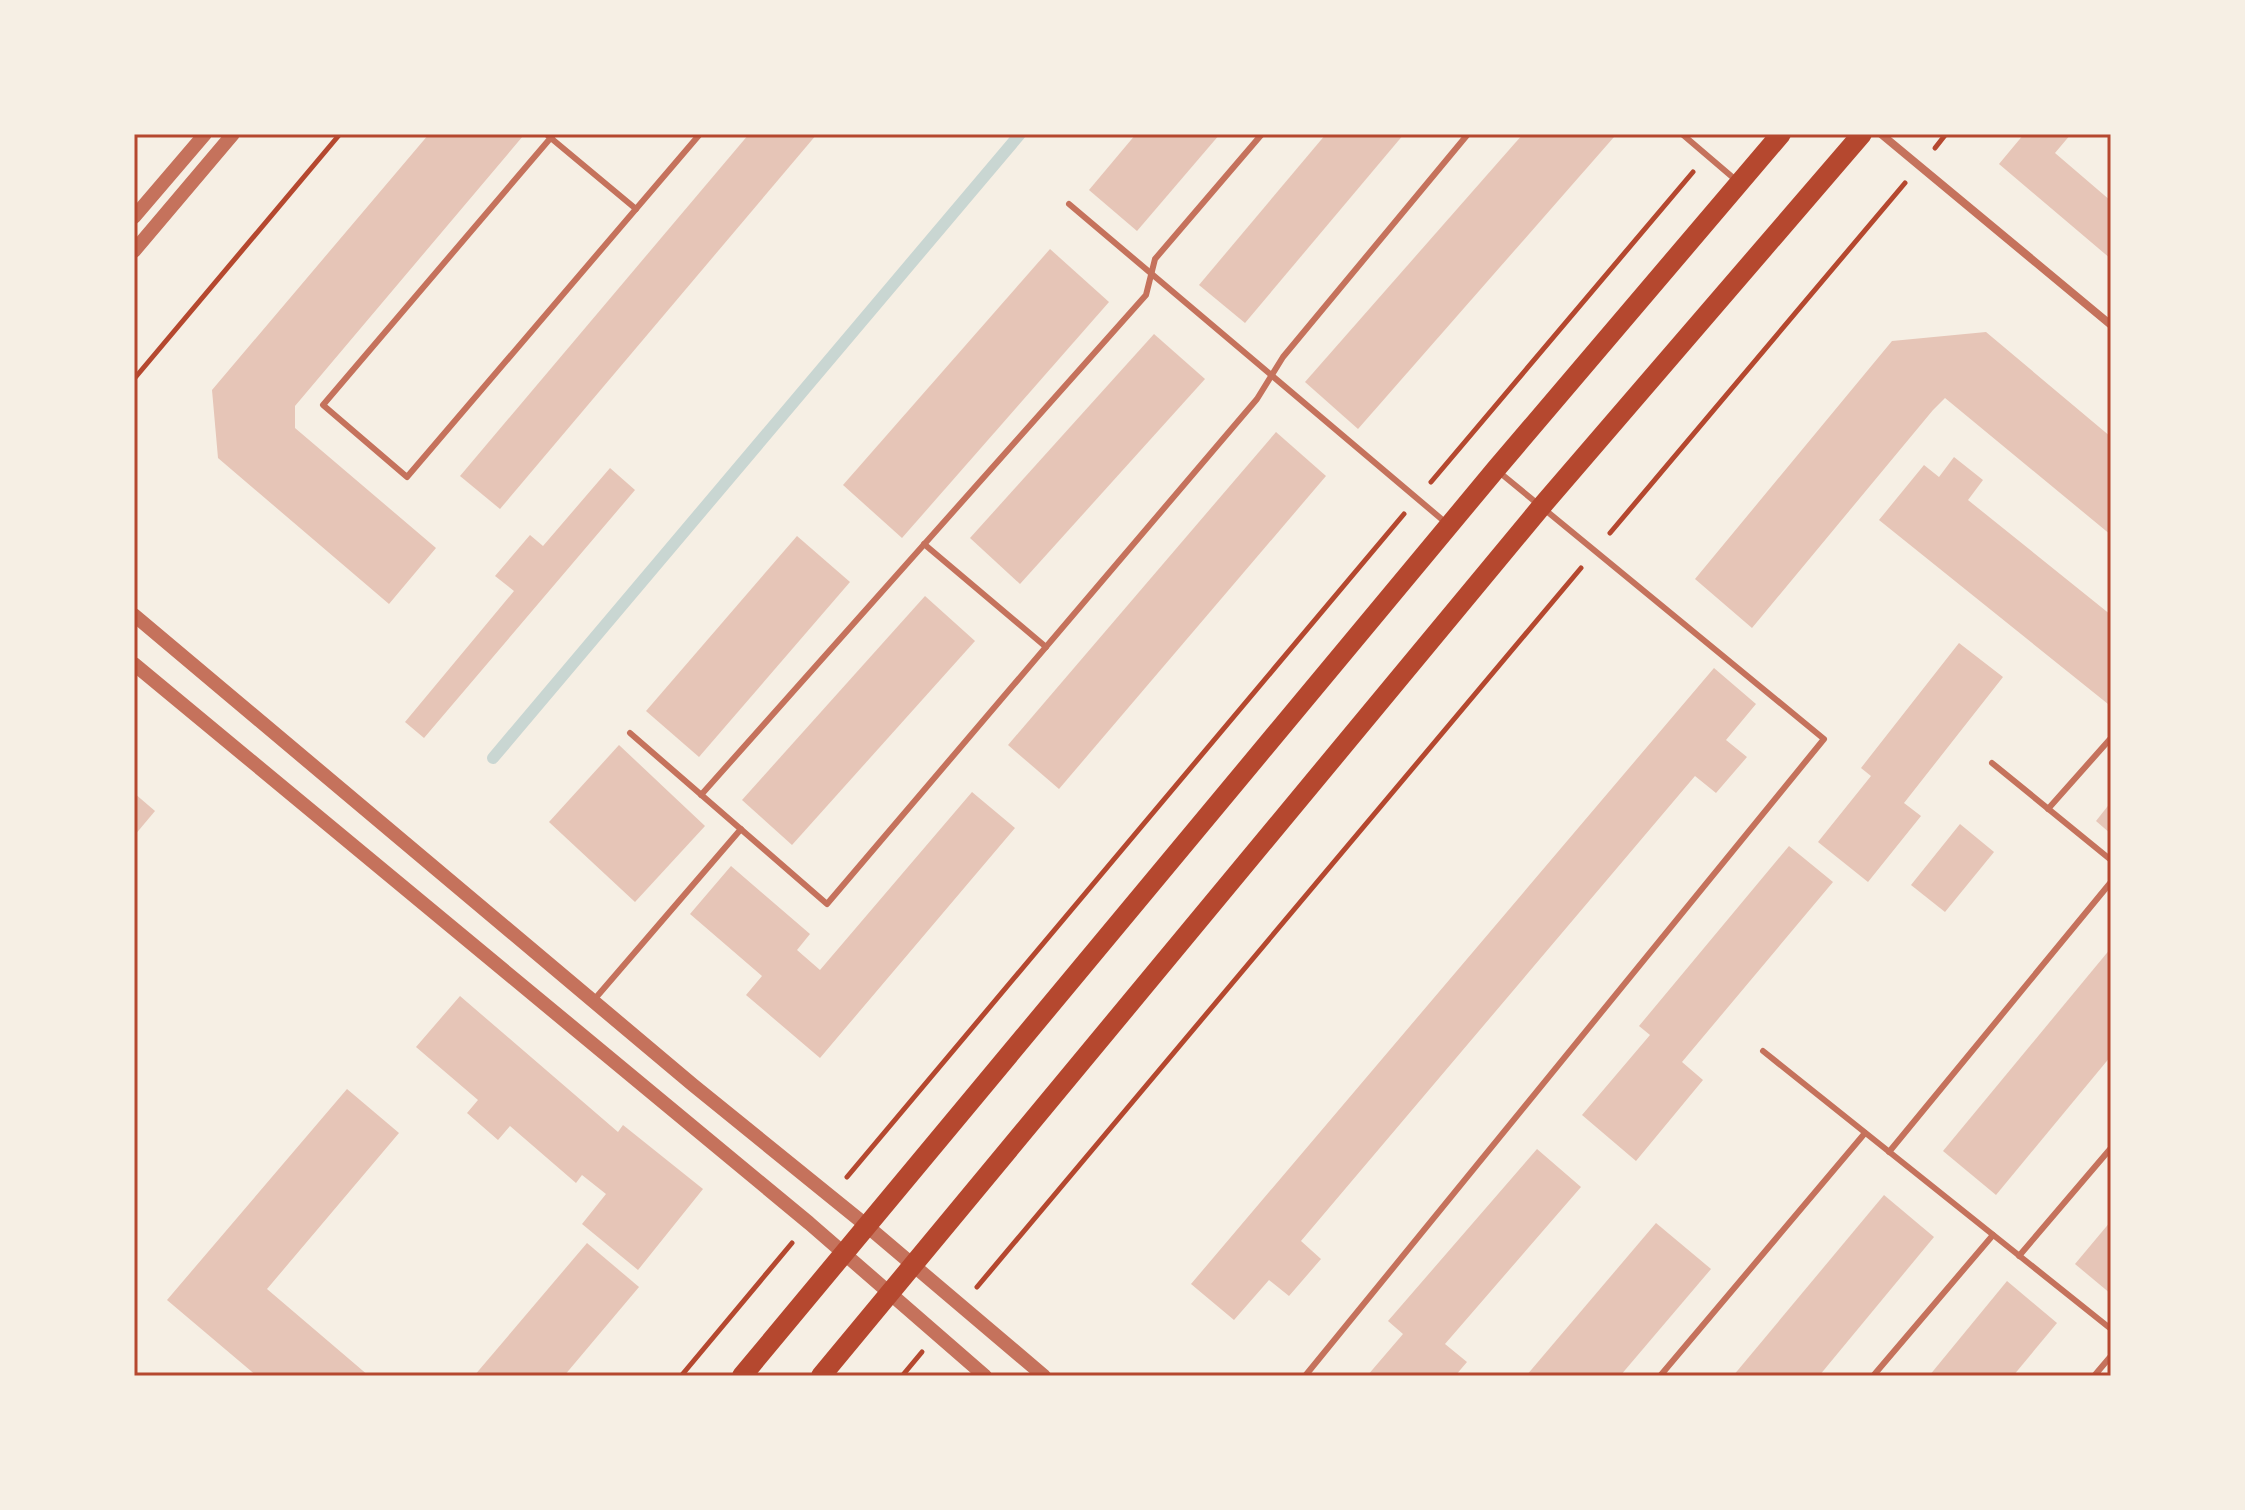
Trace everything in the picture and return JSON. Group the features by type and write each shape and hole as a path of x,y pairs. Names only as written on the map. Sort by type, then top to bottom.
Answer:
{"main road":[{"path":"742,1376 1496,469 1781,134"},
{"path":"821,1376 1541,507 1862,134"}],"street":[{"path":"134,217 205,134"},
{"path":"134,251 233,134"},
{"path":"1881,134 2111,325"},
{"path":"134,615 1044,1376"},
{"path":"134,664 809,1223 985,1376"}],"lane":[{"path":"636,209 550,135 323,405 407,477 636,209 700,134"},
{"path":"701,795 1146,295 1155,259 1262,134"},
{"path":"630,733 827,904 1257,399 1283,357 1468,134"},
{"path":"1682,134 1740,183"},
{"path":"1069,204 1449,526"},
{"path":"1305,1376 1824,739 1496,469"},
{"path":"924,544 1046,647"},
{"path":"2048,809 2111,738"},
{"path":"1992,763 2111,860"},
{"path":"593,1001 741,829"},
{"path":"1889,1152 2111,882"},
{"path":"1763,1051 2111,1329"},
{"path":"1660,1376 1865,1133"},
{"path":"2019,1256 2111,1148"},
{"path":"1873,1376 1993,1235"},
{"path":"2094,1376 2111,1356"}],"path":[{"path":"134,379 340,134"},
{"path":"961,1306 1946,134"},
{"path":"831,1197 1707,155"},
{"path":"681,1376 809,1223"},
{"path":"902,1376 937,1334"}],"building":[{"path":"429,134 523,136 295,406 295,428 436,548 389,604 218,458 212,390"},
{"path":"749,134 817,134 500,509 460,476"},
{"path":"1136,134 1220,134 1137,231 1089,190"},
{"path":"1326,134 1404,134 1245,323 1199,285"},
{"path":"1523,134 1610,134 1614,137 1358,429 1305,382"},
{"path":"2024,134 2071,134 2055,153 2111,201 2111,259 1999,164"},
{"path":"1050,249 1109,302 902,538 843,485"},
{"path":"1986,332 2111,437 2111,535 1945,398 1752,628 1695,579 1892,341"},
{"path":"1154,334 1205,379 1020,584 970,538"},
{"path":"1276,432 1326,476 1059,789 1008,745"},
{"path":"1954,457 1983,480 1968,500 2111,615 2111,701 2108,704 1879,520 1924,465 1939,477"},
{"path":"610,468 635,490 424,738 405,722 514,591 495,576 530,535 543,546"},
{"path":"797,536 850,582 699,757 646,711"},
{"path":"925,596 975,641 792,845 742,800"},
{"path":"1959,643 2003,677 1904,803 1921,816 1868,882 1818,842 1871,776 1861,768"},
{"path":"1714,668 1756,704 1726,740 1747,757 1716,793 1695,776 1301,1241 1321,1259 1289,1296 1269,1280 1234,1320 1191,1284"},
{"path":"619,745 705,826 635,902 549,822"},
{"path":"972,792 1015,828 820,1058 746,995 762,976 690,914 731,866 810,934 797,950 820,970"},
{"path":"134,793 155,811 134,836"},
{"path":"2111,802 2111,834 2096,821"},
{"path":"1960,824 1994,852 1945,912 1911,885"},
{"path":"1789,846 1833,882 1682,1062 1703,1080 1636,1161 1582,1115 1650,1035 1639,1026"},
{"path":"2111,948 2111,1056 1996,1195 1943,1151"},
{"path":"460,996 618,1132 623,1125 703,1189 638,1270 582,1224 606,1194 582,1175 576,1183 510,1126 498,1140 467,1113 478,1100 416,1047"},
{"path":"347,1089 399,1133 267,1289 369,1376 257,1376 167,1300"},
{"path":"1537,1149 1581,1187 1445,1344 1467,1362 1455,1376 1367,1376 1403,1334 1388,1321"},
{"path":"1884,1195 1934,1237 1819,1376 1733,1376"},
{"path":"2111,1221 2111,1294 2075,1264"},
{"path":"1656,1223 1711,1269 1620,1376 1526,1376"},
{"path":"587,1243 639,1287 564,1376 474,1376"},
{"path":"2007,1281 2057,1323 2013,1376 1929,1376"}],"waterway":[{"path":"493,758 1020,134"}]}
